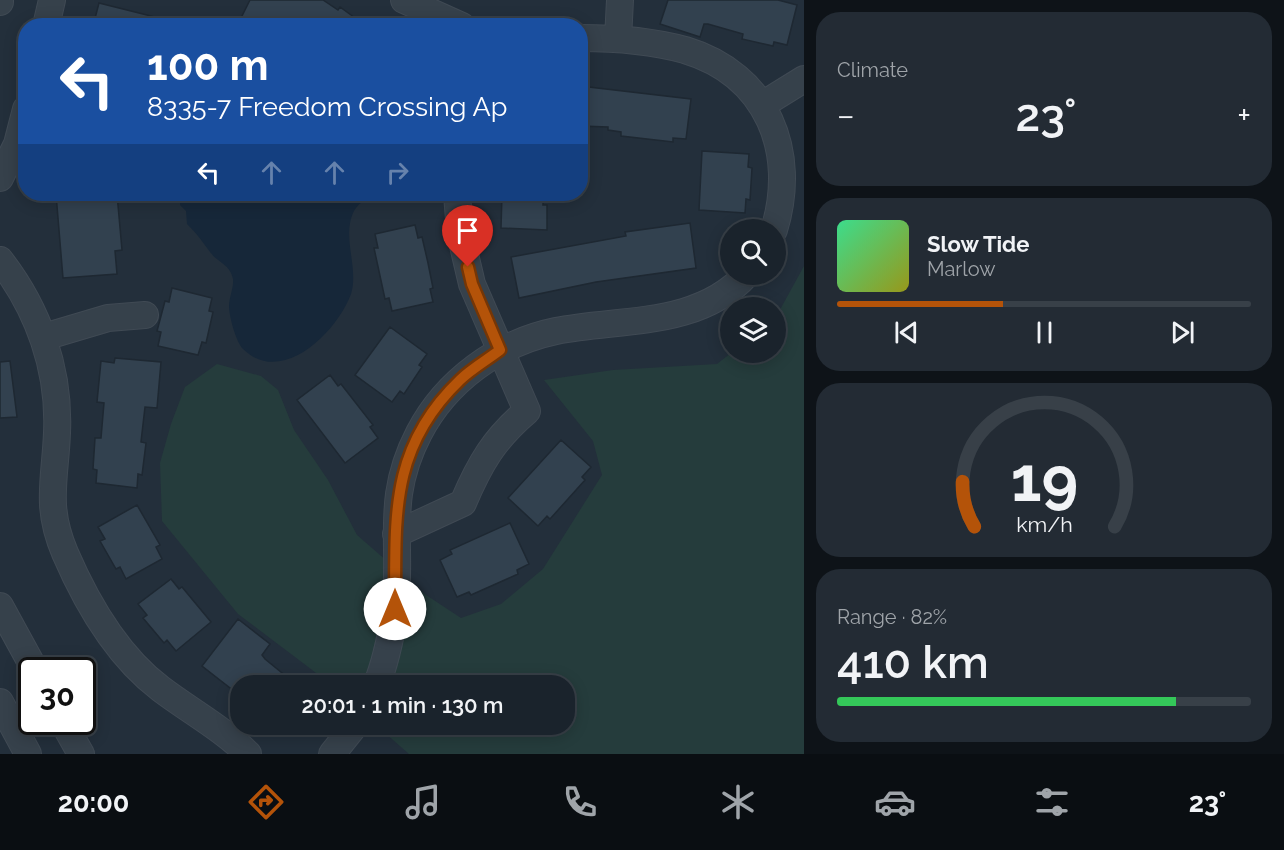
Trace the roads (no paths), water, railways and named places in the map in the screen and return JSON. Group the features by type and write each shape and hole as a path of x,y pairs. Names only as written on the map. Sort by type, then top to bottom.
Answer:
{"street":[{"path":"48,18 52,0"},
{"path":"404,0 444,18"},
{"path":"618,39 620,0"},
{"path":"588,38 653,43 687,51 705,59 737,79 762,105 781,150 784,183 776,219"},
{"path":"762,105 804,79"},
{"path":"0,178 18,140"},
{"path":"396,534 463,503 480,464 502,432 527,411 517,383 500,350 472,284 460,233 458,201"},
{"path":"0,260 35,314 44,337 55,387 57,432 51,491 54,521 65,553 106,631 133,665 161,689 207,720 248,754"},
{"path":"380,675 385,664 395,609 395,510 402,472 419,433 437,405 461,379 500,350 555,332 677,315 723,294 734,285"},
{"path":"44,337 108,318 145,315"},
{"path":"0,606 28,657"},
{"path":"0,702 28,754"},
{"path":"70,735 81,754"},
{"path":"332,754 347,735"}],"water":[{"path":"180,201 363,201 353,213 350,223 353,274 351,294 334,324 306,350 291,358 274,362 258,359 243,349 235,335 229,310 233,282 231,274 187,224 186,211 180,205"}]}
